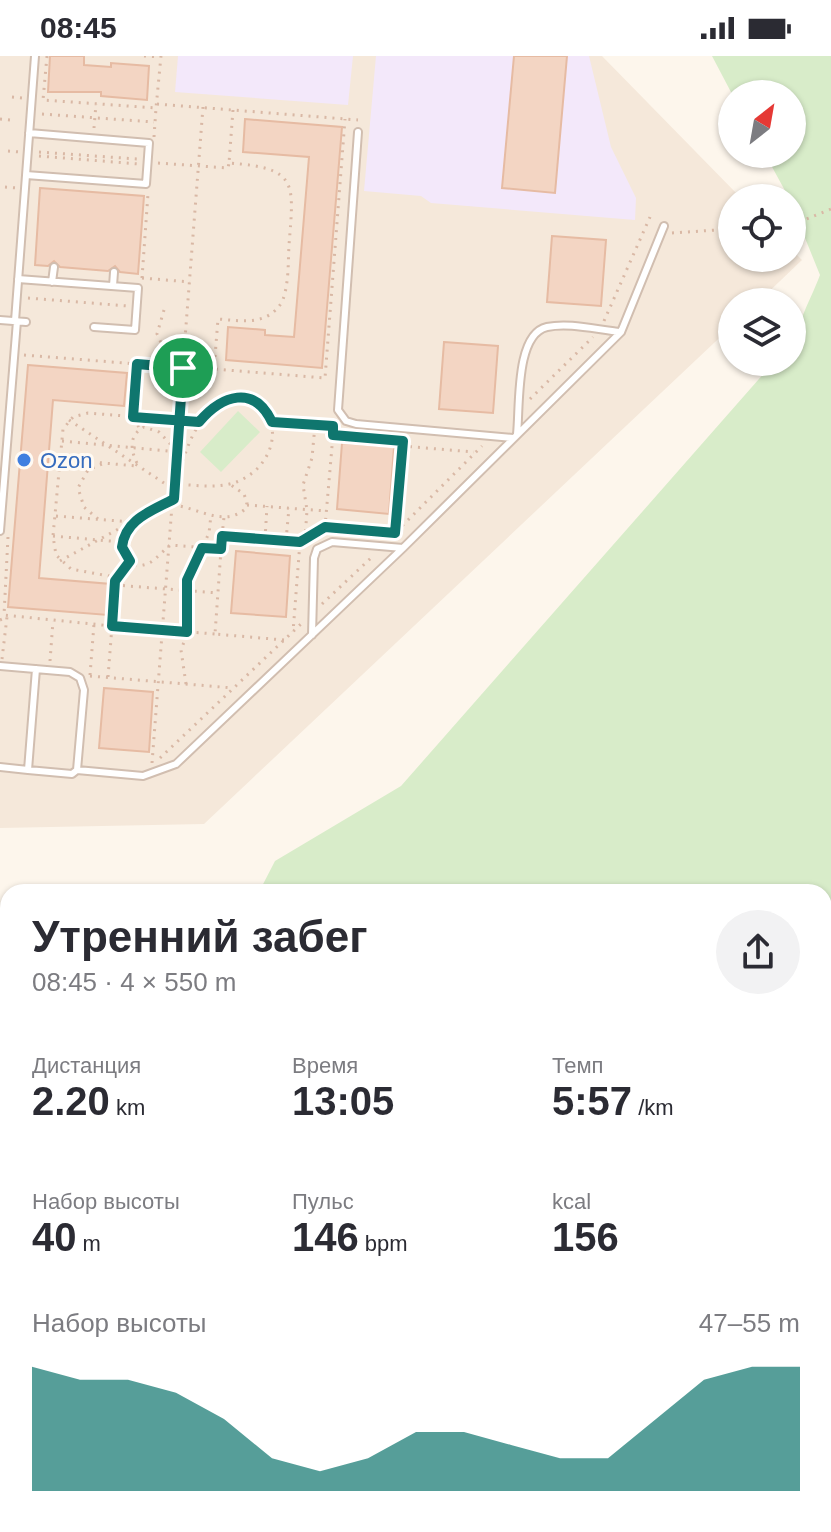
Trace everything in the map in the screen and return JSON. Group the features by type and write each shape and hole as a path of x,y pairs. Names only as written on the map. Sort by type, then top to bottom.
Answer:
{"lane":[{"path":"0,531 35,56"},
{"path":"358,132 338,410 346,421 356,424 516,436"},
{"path":"26,175 146,184 149,162 149,143 29,133"},
{"path":"0,767 72,774 77,770 143,776 176,764 403,548 621,332 663,229"},
{"path":"52,282 54,267"},
{"path":"113,286 114,272"},
{"path":"18,279 138,288 135,330 94,327"},
{"path":"0,320 26,322"},
{"path":"516,436 524,352 531,337 550,326 621,332"},
{"path":"312,635 314,558 317,549 332,542 403,548"},
{"path":"1,666 76,674 84,690 77,770"},
{"path":"28,770 36,669"}],"path":[{"path":"47,56 43,100 156,108 161,57 144,56"},
{"path":"93,138 96,104"},
{"path":"157,104 358,120"},
{"path":"152,763 203,107"},
{"path":"39,154 228,168 233,110"},
{"path":"42,114 155,122"},
{"path":"0,119 10,120"},
{"path":"229,163 265,166 279,173 291,192 291,212 282,302 274,313 260,320 218,319 214,369 325,378 345,119"},
{"path":"142,278 148,192"},
{"path":"806,219 831,209"},
{"path":"600,330 650,217"},
{"path":"663,229 718,229"},
{"path":"28,298 137,307"},
{"path":"164,310 157,334 172,367"},
{"path":"23,355 183,368"},
{"path":"137,364 133,417 140,429"},
{"path":"69,420 175,487 230,484 252,474 269,450 272,422 266,410 256,401 244,397 228,399 199,422 188,442 175,487"},
{"path":"108,677 115,583 112,576 71,569 60,561 53,536 61,441 69,420 88,413 199,422"},
{"path":"272,422 333,426 325,527"},
{"path":"305,539 307,510 303,485 312,458 315,425"},
{"path":"140,429 151,427 178,452"},
{"path":"138,466 131,447 140,429"},
{"path":"222,536 300,542 325,527 395,533 403,441 333,435"},
{"path":"61,441 178,452"},
{"path":"402,446 476,452"},
{"path":"60,459 138,466"},
{"path":"98,519 84,507 78,488 88,470 106,463"},
{"path":"230,484 244,494 247,505"},
{"path":"60,561 174,499"},
{"path":"173,505 190,506 224,517 240,514 247,505"},
{"path":"247,505 326,511"},
{"path":"265,539 267,506"},
{"path":"286,541 289,508"},
{"path":"186,684 181,650 187,632 188,575 210,529 211,515"},
{"path":"55,516 132,522"},
{"path":"215,634 224,517"},
{"path":"132,522 123,542 124,554 138,564 150,562 170,545 221,549"},
{"path":"7,617 2,613 9,527"},
{"path":"53,536 123,542"},
{"path":"293,632 300,542"},
{"path":"0,558 6,559"},
{"path":"115,583 130,561"},
{"path":"115,583 218,593"},
{"path":"1,666 7,617"},
{"path":"0,620 7,617 284,640"},
{"path":"49,670 53,621"},
{"path":"76,674 90,676 94,624"},
{"path":"159,681 233,688"}],"shaded area":[{"path":"0,56 602,56 727,184 718,184 718,272 789,272 773,288 718,288 718,339 204,824 0,828"},
{"path":"178,56 353,56 348,105 175,92"},
{"path":"376,56 589,56 611,147 636,198 635,220 431,203 421,196 364,191"}],"green space":[{"path":"712,56 831,56 831,884 263,884 275,861 401,786 762,376 806,376 806,309 820,275 806,240 806,184 781,184 773,168 806,168 806,80 725,80"},
{"path":"238,411 260,432 221,472 200,452"}],"building":[{"path":"50,56 84,56 84,65 111,67 111,63 149,66 147,100 101,96 101,92 48,92"},
{"path":"514,56 567,56 555,193 502,188"},
{"path":"245,119 342,127 322,368 226,360 228,327 265,330 265,335 294,337 309,157 243,152"},
{"path":"40,188 144,196 138,274 120,272 115,266 108,271 60,267 54,261 48,266 35,265"},
{"path":"552,236 606,240 601,306 547,302"},
{"path":"444,342 498,346 493,413 439,409"},
{"path":"28,365 127,373 124,406 53,400 39,578 111,584 108,615 8,607"},
{"path":"342,443 394,447 389,514 337,509"},
{"path":"236,551 290,556 286,617 231,613"},
{"path":"104,688 153,692 149,752 99,748"}],"place":[{"name":"Ozon","path":"24,460"}],"route":[{"path":"183,368 137,364 133,417 180,421 199,422 228,399 244,397 256,401 266,410 272,422 333,426 333,435 403,441 395,533 325,527 300,542 222,536 221,549 202,548 190,570 187,580 189,605 185,619 187,632 112,626 115,581 130,561 122,547 125,532 132,522 174,499 180,421 183,368"}]}
